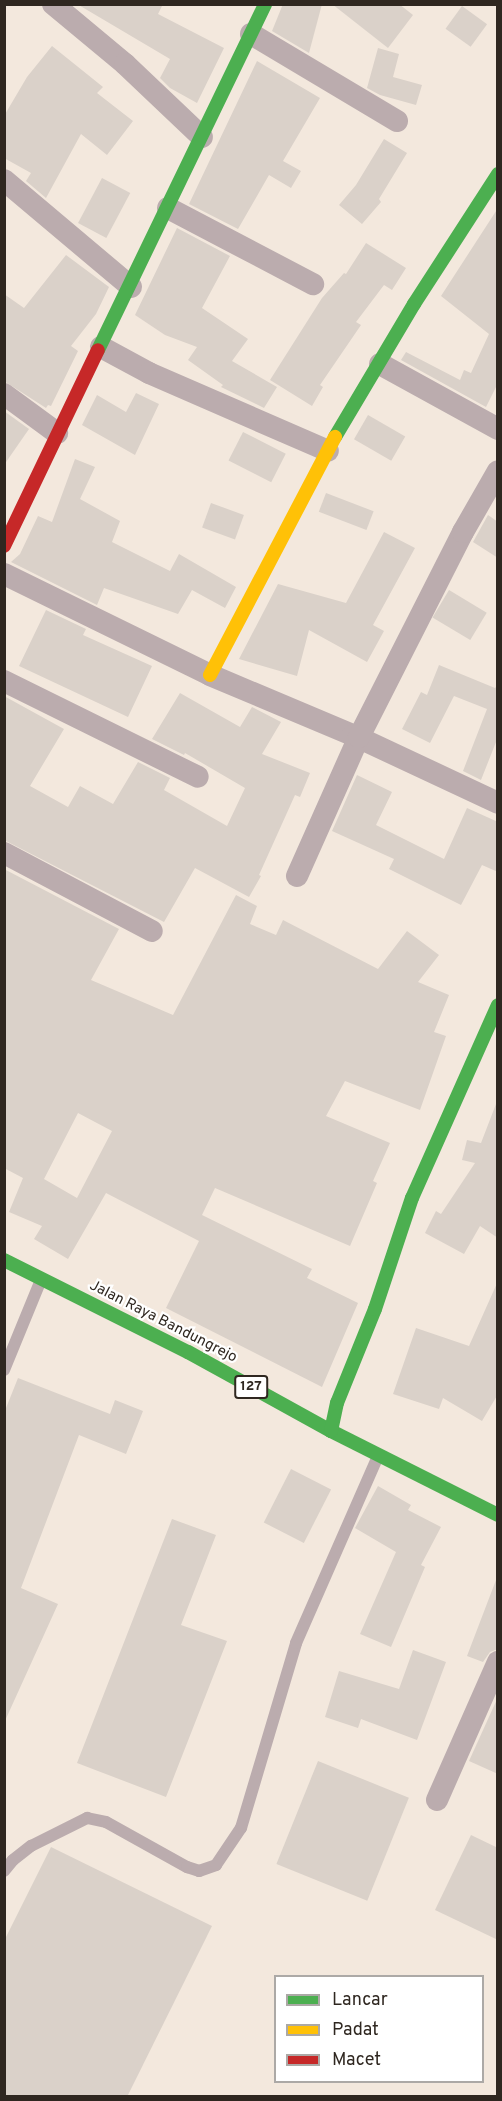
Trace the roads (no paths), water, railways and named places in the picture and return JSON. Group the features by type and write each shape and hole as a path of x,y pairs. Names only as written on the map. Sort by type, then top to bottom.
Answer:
{"street":[{"path":"53,4 125,64 202,137"},
{"path":"4,546 57,433 132,286 265,4"},
{"path":"250,34 397,121"},
{"path":"210,675 328,452 414,304 498,174"},
{"path":"4,180 132,286"},
{"path":"168,208 313,284"},
{"path":"101,347 149,373 328,452"},
{"path":"380,364 498,429"},
{"path":"4,394 57,433"},
{"path":"297,876 359,737 463,532 498,471"},
{"path":"4,574 210,675 359,737 498,802"},
{"path":"4,681 198,777"},
{"path":"4,854 152,932"},
{"path":"331,1431 337,1403 375,1309 412,1198 498,1005"},
{"name":"Jalan Raya Bandungrejo","path":"4,1260 188,1352 331,1431 498,1515"},
{"path":"437,1800 498,1662"}],"lane":[{"path":"4,1370 42,1279"},
{"path":"4,1871 13,1860 31,1846 87,1818 106,1822 187,1867 199,1871 216,1865 241,1827 296,1642 378,1455"}]}
